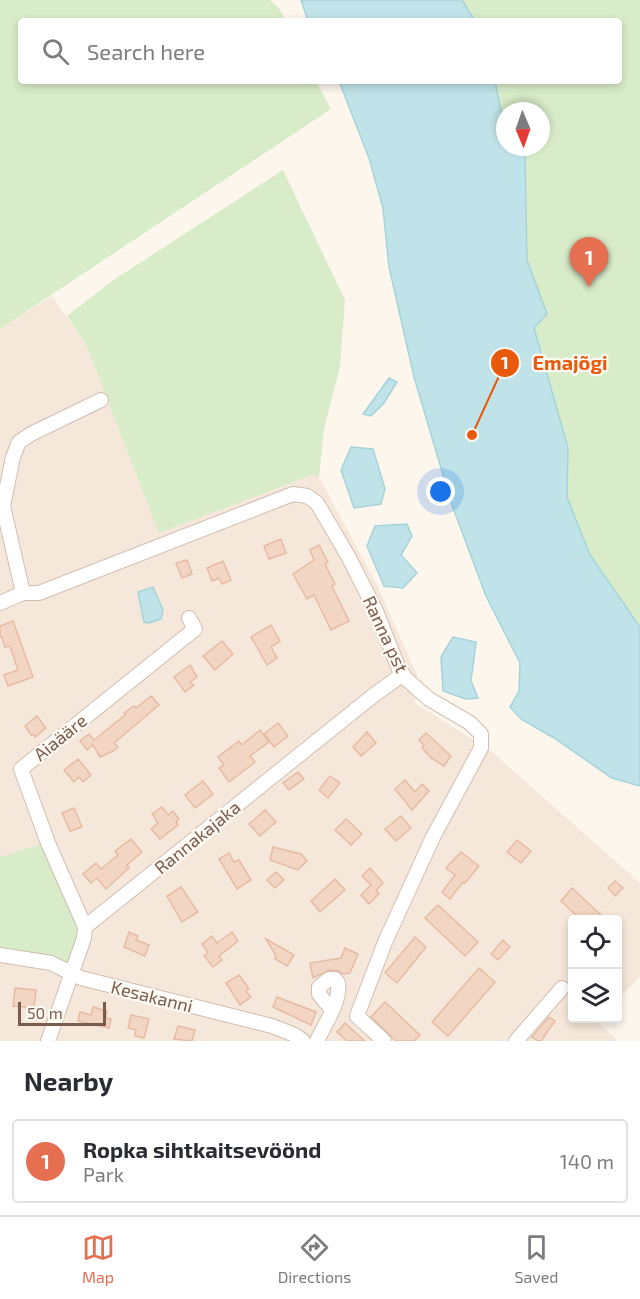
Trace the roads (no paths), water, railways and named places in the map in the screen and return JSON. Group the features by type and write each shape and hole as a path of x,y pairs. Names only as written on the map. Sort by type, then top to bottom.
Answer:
{"street":[{"path":"23,593 3,506 19,442 101,400"},
{"name":"Ranna pst","path":"0,603 23,593 39,593 293,494 307,496 317,503 376,611 403,675 429,699 470,723 481,734 481,748 432,837 385,942 357,1016 384,1041"},
{"name":"Aiaääre","path":"86,927 48,843 21,769 195,629 189,618"},
{"name":"Rannakajaka","path":"86,927 374,695 403,675"},
{"path":"48,1041 86,927"},
{"name":"Kesakanni","path":"0,955 51,963 81,978 272,1026 296,1035 303,1041"},
{"path":"516,1041 562,988"},
{"path":"317,1041 331,1009"}],"water":[{"path":"301,0 462,0 473,18 307,18"},
{"path":"340,84 496,84 499,102 496,102 496,156 525,157 527,260 547,314 534,328 568,448 567,497 590,555 640,627 640,786 612,778 554,738 521,719 510,707 519,691 520,663 486,596 452,505 414,377 389,267 383,208 369,158"},
{"path":"389,378 397,382 384,403 371,416 363,414"},
{"path":"351,447 373,449 385,489 381,504 354,508 341,470"},
{"path":"407,524 412,536 401,555 417,573 403,588 384,586 367,546 375,526"},
{"path":"153,587 163,610 161,619 149,623 144,622 138,592"},
{"path":"453,637 476,642 471,681 478,698 466,699 443,691 441,657"}],"place":[{"name":"Ropka sihtkaitsevöönd","path":"589,287"},
{"name":"Emajõgi","path":"472,435"}]}
